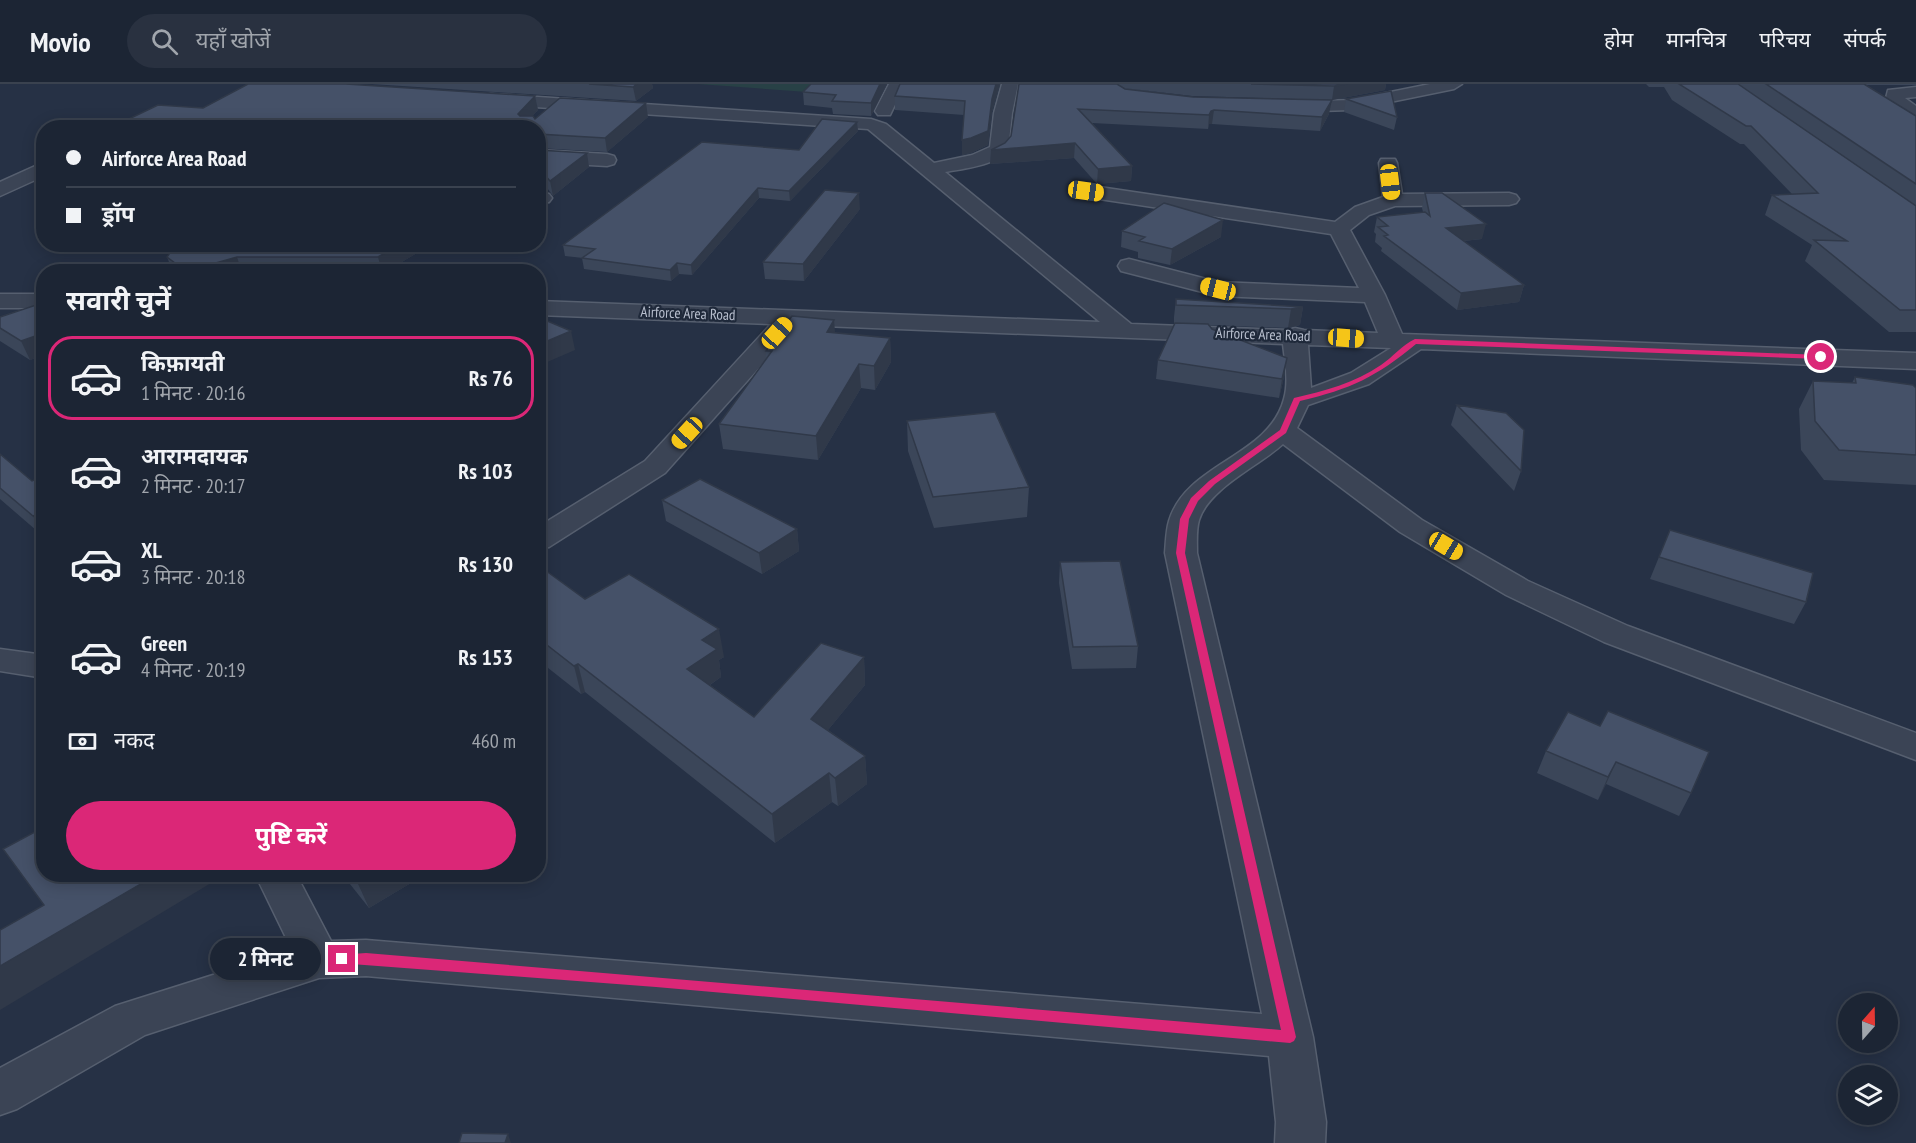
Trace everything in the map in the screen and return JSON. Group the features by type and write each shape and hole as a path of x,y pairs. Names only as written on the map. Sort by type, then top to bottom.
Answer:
{"street":[{"path":"884,111 897,84"},
{"path":"932,170 977,160 999,150 1003,113 1010,84"},
{"path":"1269,106 1332,107 1401,89 1454,84"},
{"path":"1916,92 1901,92 1894,94 1893,98 1916,114"},
{"path":"475,98 871,124 880,128 932,170 1125,330"},
{"path":"540,120 558,103"},
{"path":"546,156 607,160"},
{"path":"1388,163 1393,200"},
{"path":"0,190 36,172"},
{"path":"1086,191 1339,229 1362,211 1393,200 1509,199"},
{"path":"1195,332 1286,377 1330,392 1359,381 1383,367 1404,341 1374,295 1339,229"},
{"path":"1129,266 1218,289 1374,295"},
{"path":"0,301 36,301"},
{"name":"Airforce Area Road","path":"546,308 1195,332 1286,377 1404,341 1916,361"},
{"path":"546,535 655,467 791,317"},
{"path":"1286,377 1411,526 1517,588 1616,634 1916,747"},
{"path":"1286,377 1212,482 1194,500 1184,519 1181,553 1290,1037 1305,1136"},
{"path":"0,660 36,666"},
{"path":"279,882 319,960"},
{"path":"0,1093 131,1020 319,960 377,959 1290,1037"}],"green space":[{"path":"698,84 813,84 807,92"}],"building":[{"path":"248,84 346,84 535,96 518,114 533,116 535,119 560,98 646,103 605,138 546,134 546,120 127,120 158,105 203,108"},
{"path":"589,84 637,84 633,87"},
{"path":"811,84 880,84 871,103 832,101 836,95 803,92"},
{"path":"900,84 996,84 988,131 962,140 965,101 895,96"},
{"path":"1019,84 1117,84 1125,89 1193,97 1332,100 1322,117 1214,110 1209,115 1078,109 1132,166 1098,169 1075,143 991,150 1005,143 1011,136"},
{"path":"1251,84 1347,84 1334,86"},
{"path":"1679,84 1738,84 1916,206 1916,310 1900,310 1814,240 1847,241 1772,195 1818,193 1751,126 1746,126"},
{"path":"1766,84 1864,84 1916,116 1916,184"},
{"path":"1391,91 1397,117 1346,99"},
{"path":"822,119 857,122 789,191 758,188 691,265 677,263 670,270 582,258 595,249 563,245 702,142 799,150"},
{"path":"546,150 587,153 550,181 546,176"},
{"path":"825,190 859,193 803,264 763,262"},
{"path":"1425,193 1442,193 1486,224 1446,228 1524,285 1461,293 1384,236 1388,235 1378,227 1388,226 1377,217 1425,212 1430,216"},
{"path":"1164,203 1223,220 1172,249 1139,241 1145,237 1122,231"},
{"path":"170,252 386,252 378,257 237,257 212,264 176,264 167,257"},
{"path":"1176,299 1303,307 1291,309 1176,305"},
{"path":"36,305 36,336 21,341 0,328 0,317"},
{"path":"792,316 834,320 827,332 890,338 874,366 859,364 816,436 719,424 772,351 766,351"},
{"path":"546,320 571,331 546,342"},
{"path":"1175,323 1208,324 1212,329 1287,358 1282,379 1158,360"},
{"path":"1855,377 1913,385 1916,388 1916,455 1839,450 1815,421 1813,381 1856,383"},
{"path":"1457,405 1506,413 1524,430 1521,471"},
{"path":"995,412 1029,487 933,497 907,421"},
{"path":"0,454 32,481 36,479 36,515 33,516 0,488"},
{"path":"700,479 797,529 759,553 662,500"},
{"path":"1670,530 1813,573 1806,602 1659,557"},
{"path":"1120,561 1138,646 1073,647 1060,562"},
{"path":"546,571 585,599 629,574 719,629 702,640 717,649 687,669 754,717 821,643 864,657 811,719 865,756 835,778 829,773 772,814 578,664 574,666 546,644"},
{"path":"1608,711 1709,752 1691,793 1616,762 1608,777 1546,751 1568,712 1600,726"},
{"path":"36,831 36,882 144,882 0,966 0,930 44,905 3,849"},
{"path":"462,1133 508,1134 505,1143 459,1143"}],"route":[{"path":"342,959 366,958 1290,1037 1181,553 1184,519 1194,500 1212,482 1283,431 1297,400 1330,392 1359,381 1383,367 1415,342 1821,357"}]}
